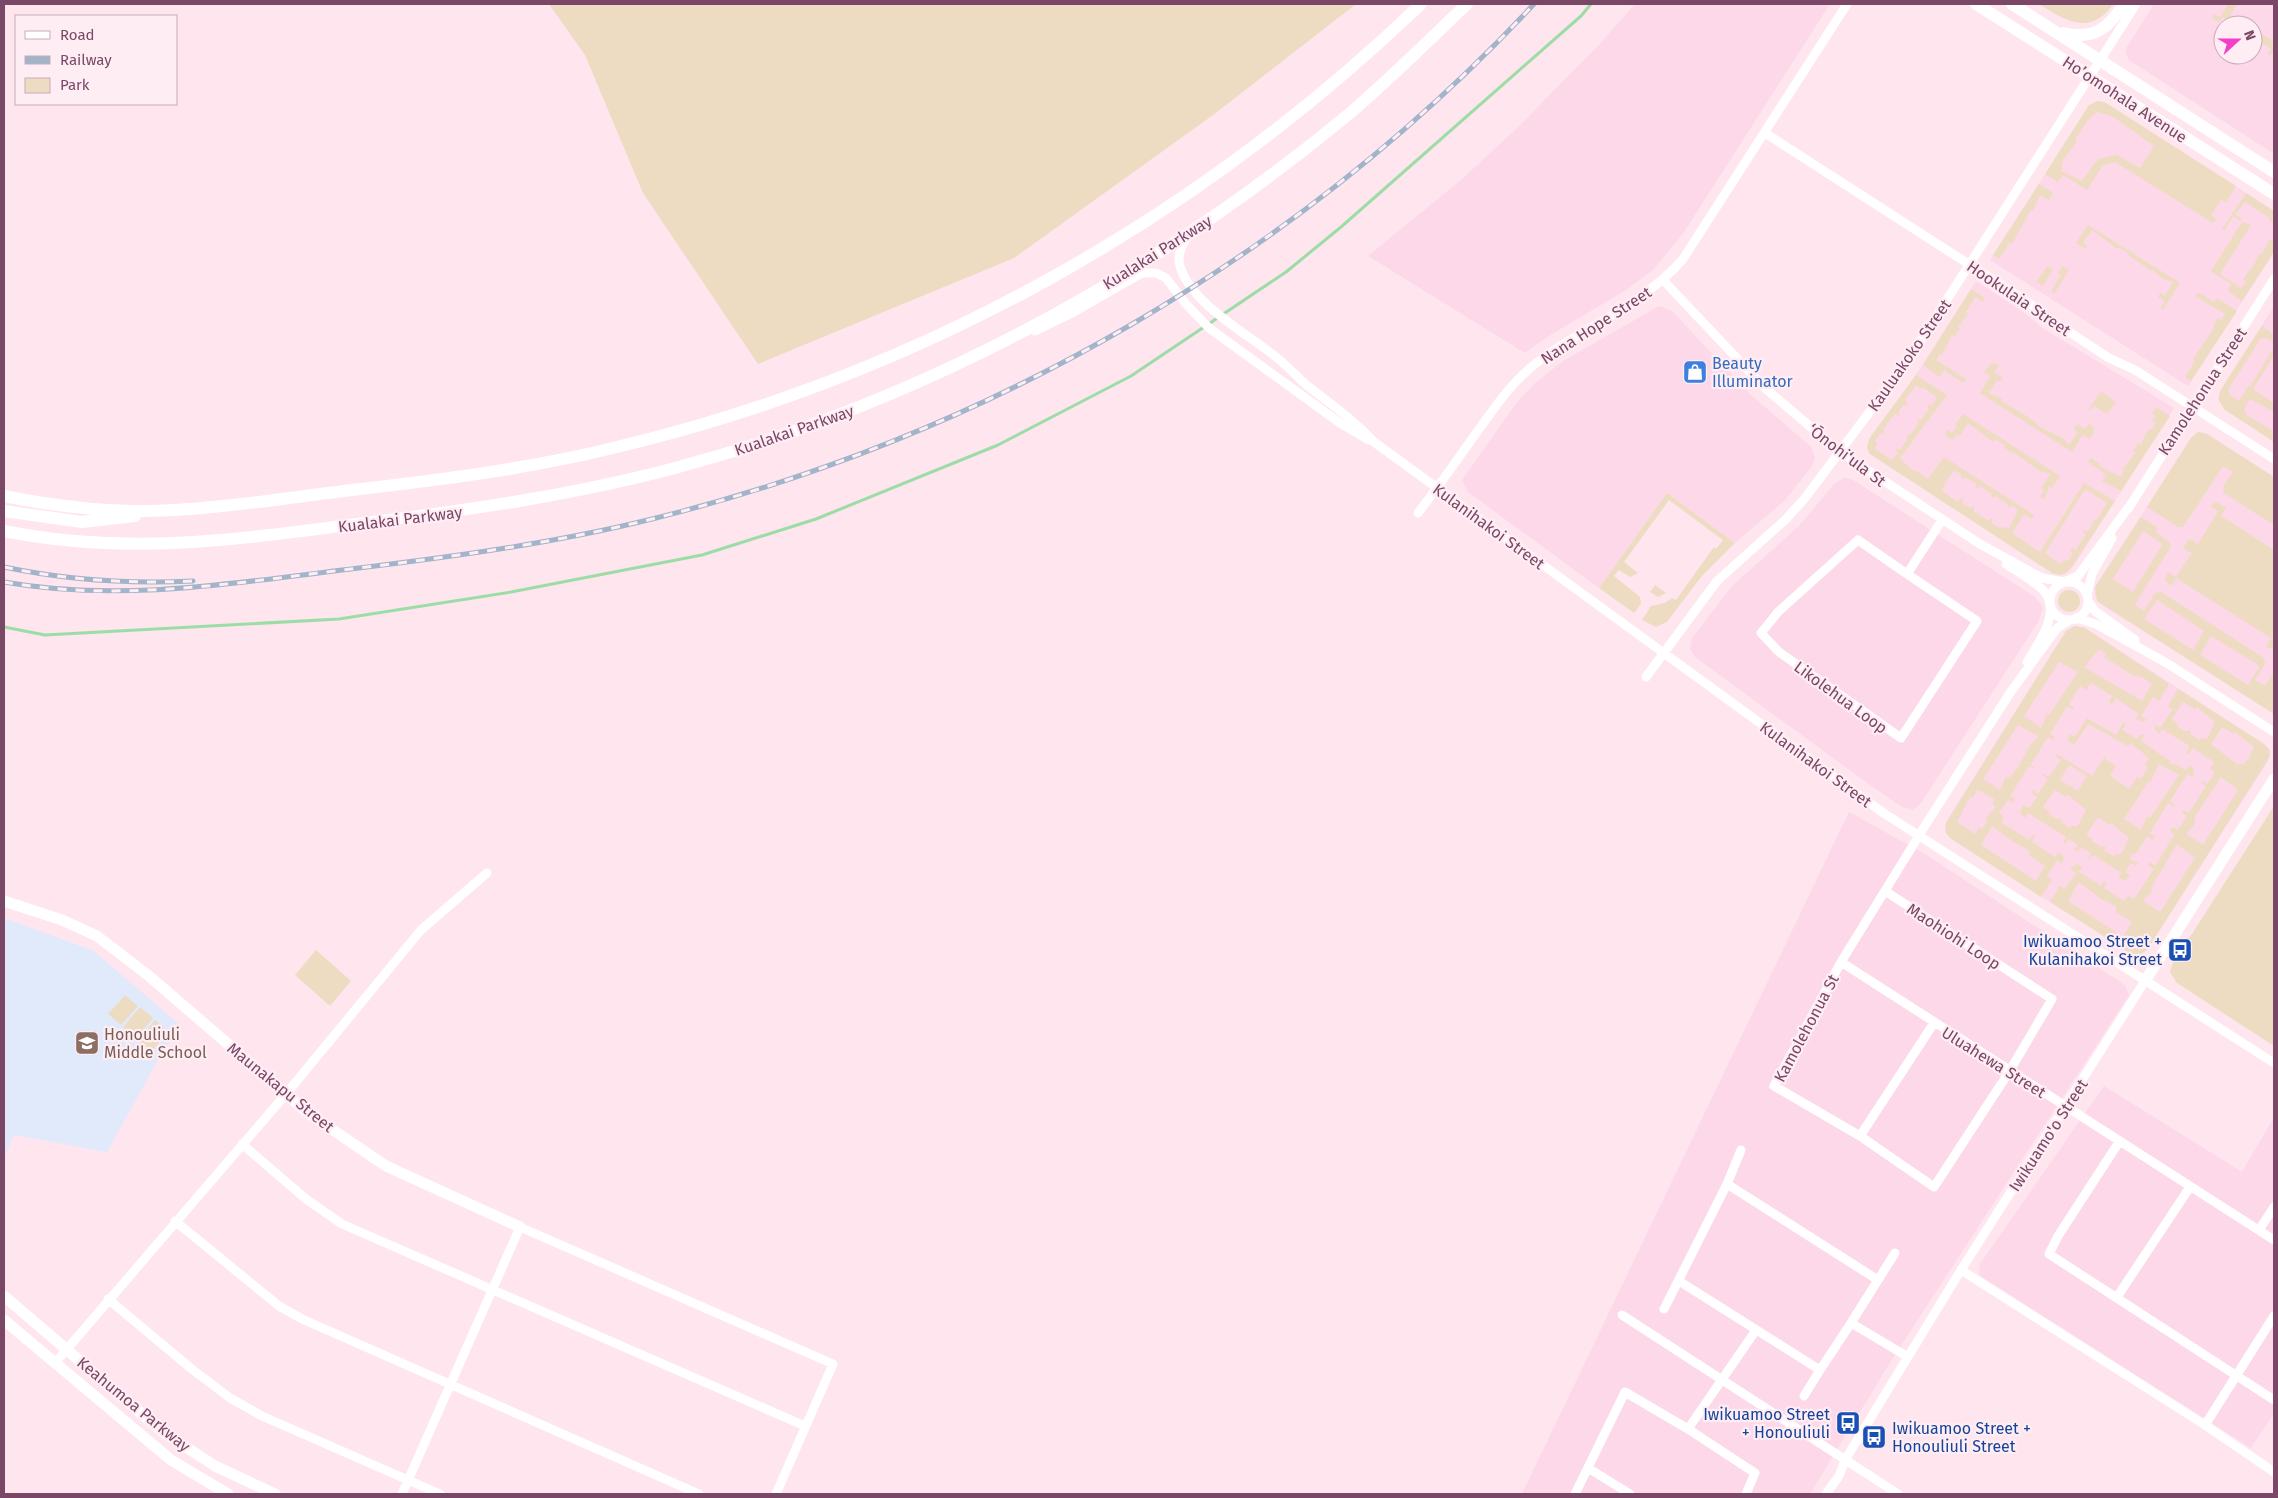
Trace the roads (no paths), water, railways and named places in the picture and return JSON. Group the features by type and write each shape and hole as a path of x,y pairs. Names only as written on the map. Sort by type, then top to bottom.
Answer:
{"main road":[{"name":"Kualakai Parkway","path":"4,496 95,510 174,510 435,480 562,459 622,446 730,416 858,371 939,336 1013,300 1090,258 1180,201 1312,102 1421,4"},
{"name":"Kualakai Parkway","path":"4,531 89,544 192,544 441,514 540,498 675,468 779,436 889,395 990,348 1064,309 1199,226 1278,170 1351,112 1467,4"},
{"name":"Ho’omohala Avenue","path":"1976,4 2274,194"},
{"name":"Ho’omohala Avenue","path":"2012,4 2274,172"},
{"path":"2048,27 2070,35 2090,34 2107,26 2124,4"},
{"path":"4,511 82,522 174,510"}],"street":[{"name":"Nana Hope Street","path":"1418,513 1501,399 1528,370 1558,348 1635,302 1663,280 1696,241 1847,4"},
{"name":"Kauluakoko Street","path":"1646,677 1717,581 1792,513 1907,362 2136,4"},
{"name":"Hookulaia Street","path":"1765,133 1970,265 2109,358 2135,370 2274,459"},
{"name":"Kulanihakoi Street","path":"1199,226 1186,238 1180,252 1180,265 1187,280 1212,309 1349,416 1374,442"},
{"name":"Kulanihakoi Street","path":"990,348 1057,321 1142,273 1154,272 1163,275 1203,322 1238,349 1340,423 1374,442 1664,653 1919,835 2274,1063"},
{"name":"Kamolehonua Street","path":"2064,582 2082,572 2131,504 2274,279"},
{"name":"‘Ōnohi‘ula St","path":"1663,280 1766,389 1840,452 1980,544 2042,578 2064,582"},
{"name":"Kamolehonua Street","path":"2087,598 2092,574 2131,504"},
{"path":"1907,574 1942,520"},
{"name":"Likolehua Loop","path":"1858,540 1907,574 1977,621 1901,738 1779,652 1761,634 1778,612 1858,540"},
{"path":"1980,544 2042,590 2055,614 2096,624 2165,662"},
{"path":"2050,604 2055,588 2064,582 2076,583 2095,611 2165,662 2274,732"},
{"path":"2073,619 2084,612 2087,598"},
{"name":"Kamolehonua St","path":"2010,693 2046,628 2050,617 2050,604"},
{"name":"Kamolehonua St","path":"2009,1072 1934,1186 1860,1136 1774,1086 1841,962 1919,835 2010,693 2057,628 2073,619"},
{"name":"Iwikuamo'o Street","path":"1826,1494 1839,1476 1845,1460 1961,1270 2274,779"},
{"path":"55,1364 66,1348 286,1094 421,930 487,873"},
{"name":"Maohiohi Loop","path":"1885,891 2052,1000 2009,1072"},
{"name":"Maunakapu Street","path":"4,900 62,920 97,936 149,976 308,1113 386,1166 520,1227"},
{"name":"Uluahewa Street","path":"1841,962 2009,1072 2274,1240"},
{"path":"1860,1136 1934,1023"},
{"path":"2119,1142 2058,1236 2049,1254 2274,1400"},
{"path":"242,1144 306,1199 342,1224 805,1426"},
{"path":"1664,1309 1727,1184 1741,1150"},
{"path":"1727,1184 1878,1280"},
{"path":"2117,1297 2190,1187"},
{"path":"2259,1230 2274,1208"},
{"path":"175,1222 279,1306 302,1319 449,1386 699,1494"},
{"path":"402,1494 520,1227 833,1364 776,1494"},
{"path":"1804,1396 1895,1253"},
{"path":"1961,1270 2205,1425 2274,1472"},
{"path":"1679,1280 1820,1370"},
{"name":"Keahumoa Parkway","path":"4,1296 163,1432 215,1466 275,1494"},
{"path":"108,1299 193,1370 230,1398 262,1416 440,1494"},
{"path":"1622,1315 1898,1494"},
{"path":"2205,1425 2274,1316"},
{"name":"Keahumoa Parkway","path":"4,1320 171,1460 228,1494"},
{"path":"1851,1323 1908,1357"},
{"path":"1688,1429 1756,1330"},
{"path":"1575,1494 1625,1392 1688,1429 1755,1473 1746,1494"},
{"path":"1588,1468 1630,1494"}],"waterway":[{"path":"4,627 45,635 339,619 511,592 702,555 816,519 998,445 1131,376 1286,272 1341,227 1581,16 1591,4"}],"railway":[{"path":"4,582 48,588 93,591 182,588 270,579 506,548 616,528 652,519 776,483 898,439 1016,386 1130,325 1240,256 1344,180 1442,95 1534,4"},
{"path":"4,567 98,580 145,582 193,581"}],"place":[{"name":"Beauty Illuminator","path":"1695,372"},
{"name":"Iwikuamoo Street + Kulanihakoi Street","path":"2180,950"},
{"name":"Honouliuli Middle School","path":"87,1043"},
{"name":"Iwikuamoo Street + Honouliuli","path":"1848,1423"},
{"name":"Iwikuamoo Street + Honouliuli Street","path":"1874,1437"}]}
